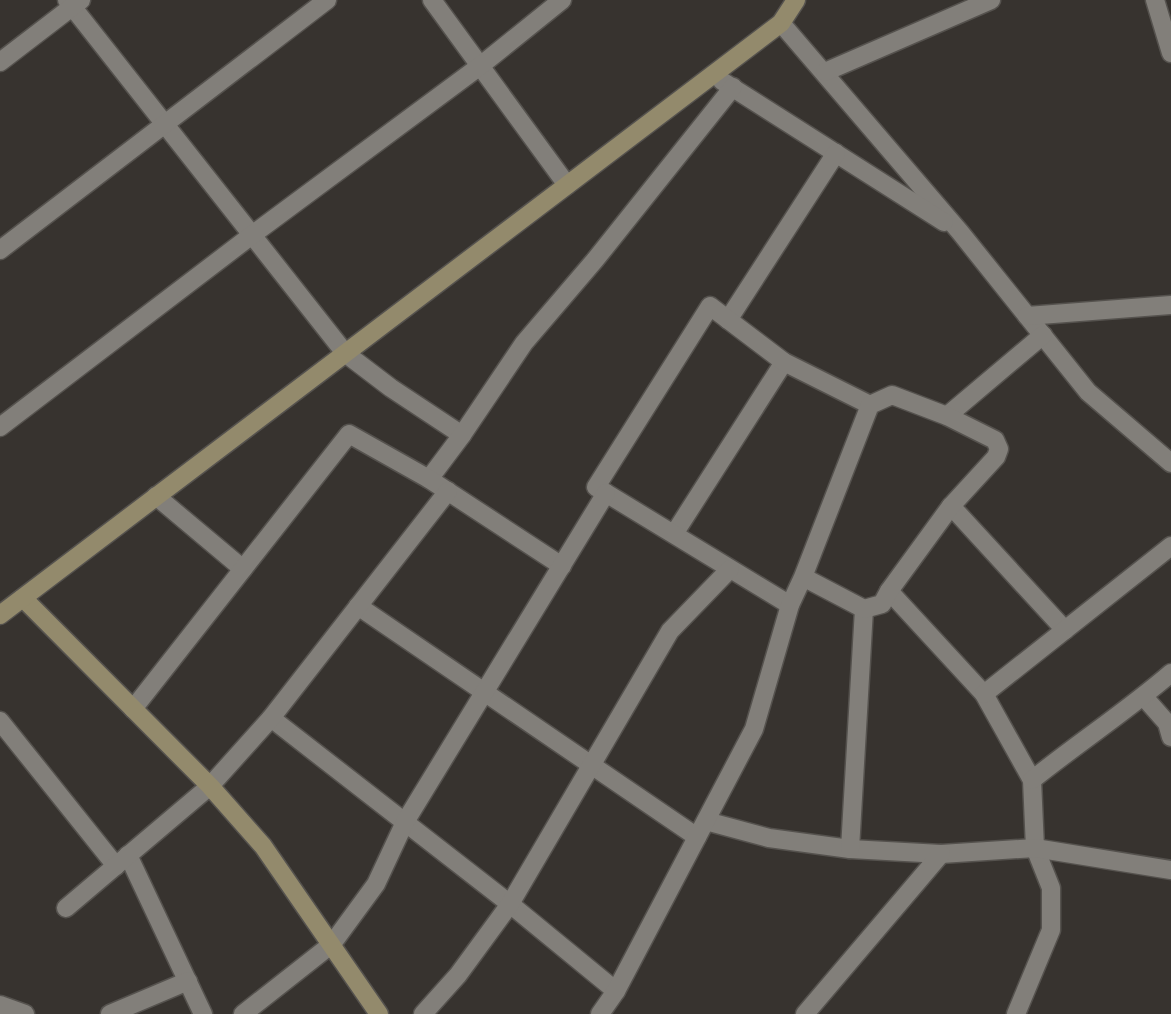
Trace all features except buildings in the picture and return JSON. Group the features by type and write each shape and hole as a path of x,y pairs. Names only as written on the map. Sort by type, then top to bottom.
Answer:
{"street":[{"path":"0,250 327,0"},
{"path":"432,0 567,185"},
{"path":"0,427 252,235 480,66 562,0"},
{"path":"0,615 781,23 796,0"},
{"path":"825,72 991,0"},
{"path":"1155,0 1171,53"},
{"path":"0,62 73,2 165,124 345,353 391,388 462,435"},
{"path":"781,23 960,232 1088,392 1167,455"},
{"path":"713,75 960,232"},
{"path":"429,479 462,435 524,343 603,250 733,87"},
{"path":"728,320 836,153"},
{"path":"790,605 596,487 710,306 784,362 870,405"},
{"path":"1028,316 1171,306"},
{"path":"947,416 1043,335"},
{"path":"674,534 784,362"},
{"path":"600,1014 616,991 754,729 790,605 803,578 870,405 892,395 947,416 995,440 999,449 996,457 951,506 882,604 864,609 803,578"},
{"path":"133,709 349,434 429,479 562,566"},
{"path":"66,908 210,786 271,717 448,491"},
{"path":"243,1014 332,944 376,884 405,822 606,494"},
{"path":"156,496 243,569"},
{"path":"951,506 1065,630"},
{"path":"984,693 1171,546"},
{"path":"423,1014 458,975 510,904 670,631 730,568"},
{"path":"889,591 984,693 1032,780 1035,848 1051,888 1051,930 1016,1014"},
{"path":"23,598 210,786 263,846 379,1014"},
{"path":"358,606 591,765 702,829 850,849 941,854 1035,848 1171,870"},
{"path":"850,849 864,609"},
{"path":"1032,780 1073,747 1144,697 1171,673"},
{"path":"1144,697 1170,728"},
{"path":"271,717 510,904 616,991"},
{"path":"0,722 122,860 204,1014"},
{"path":"805,1014 941,854"},
{"path":"110,1014 188,981"},
{"path":"0,1005 25,1014"}]}
